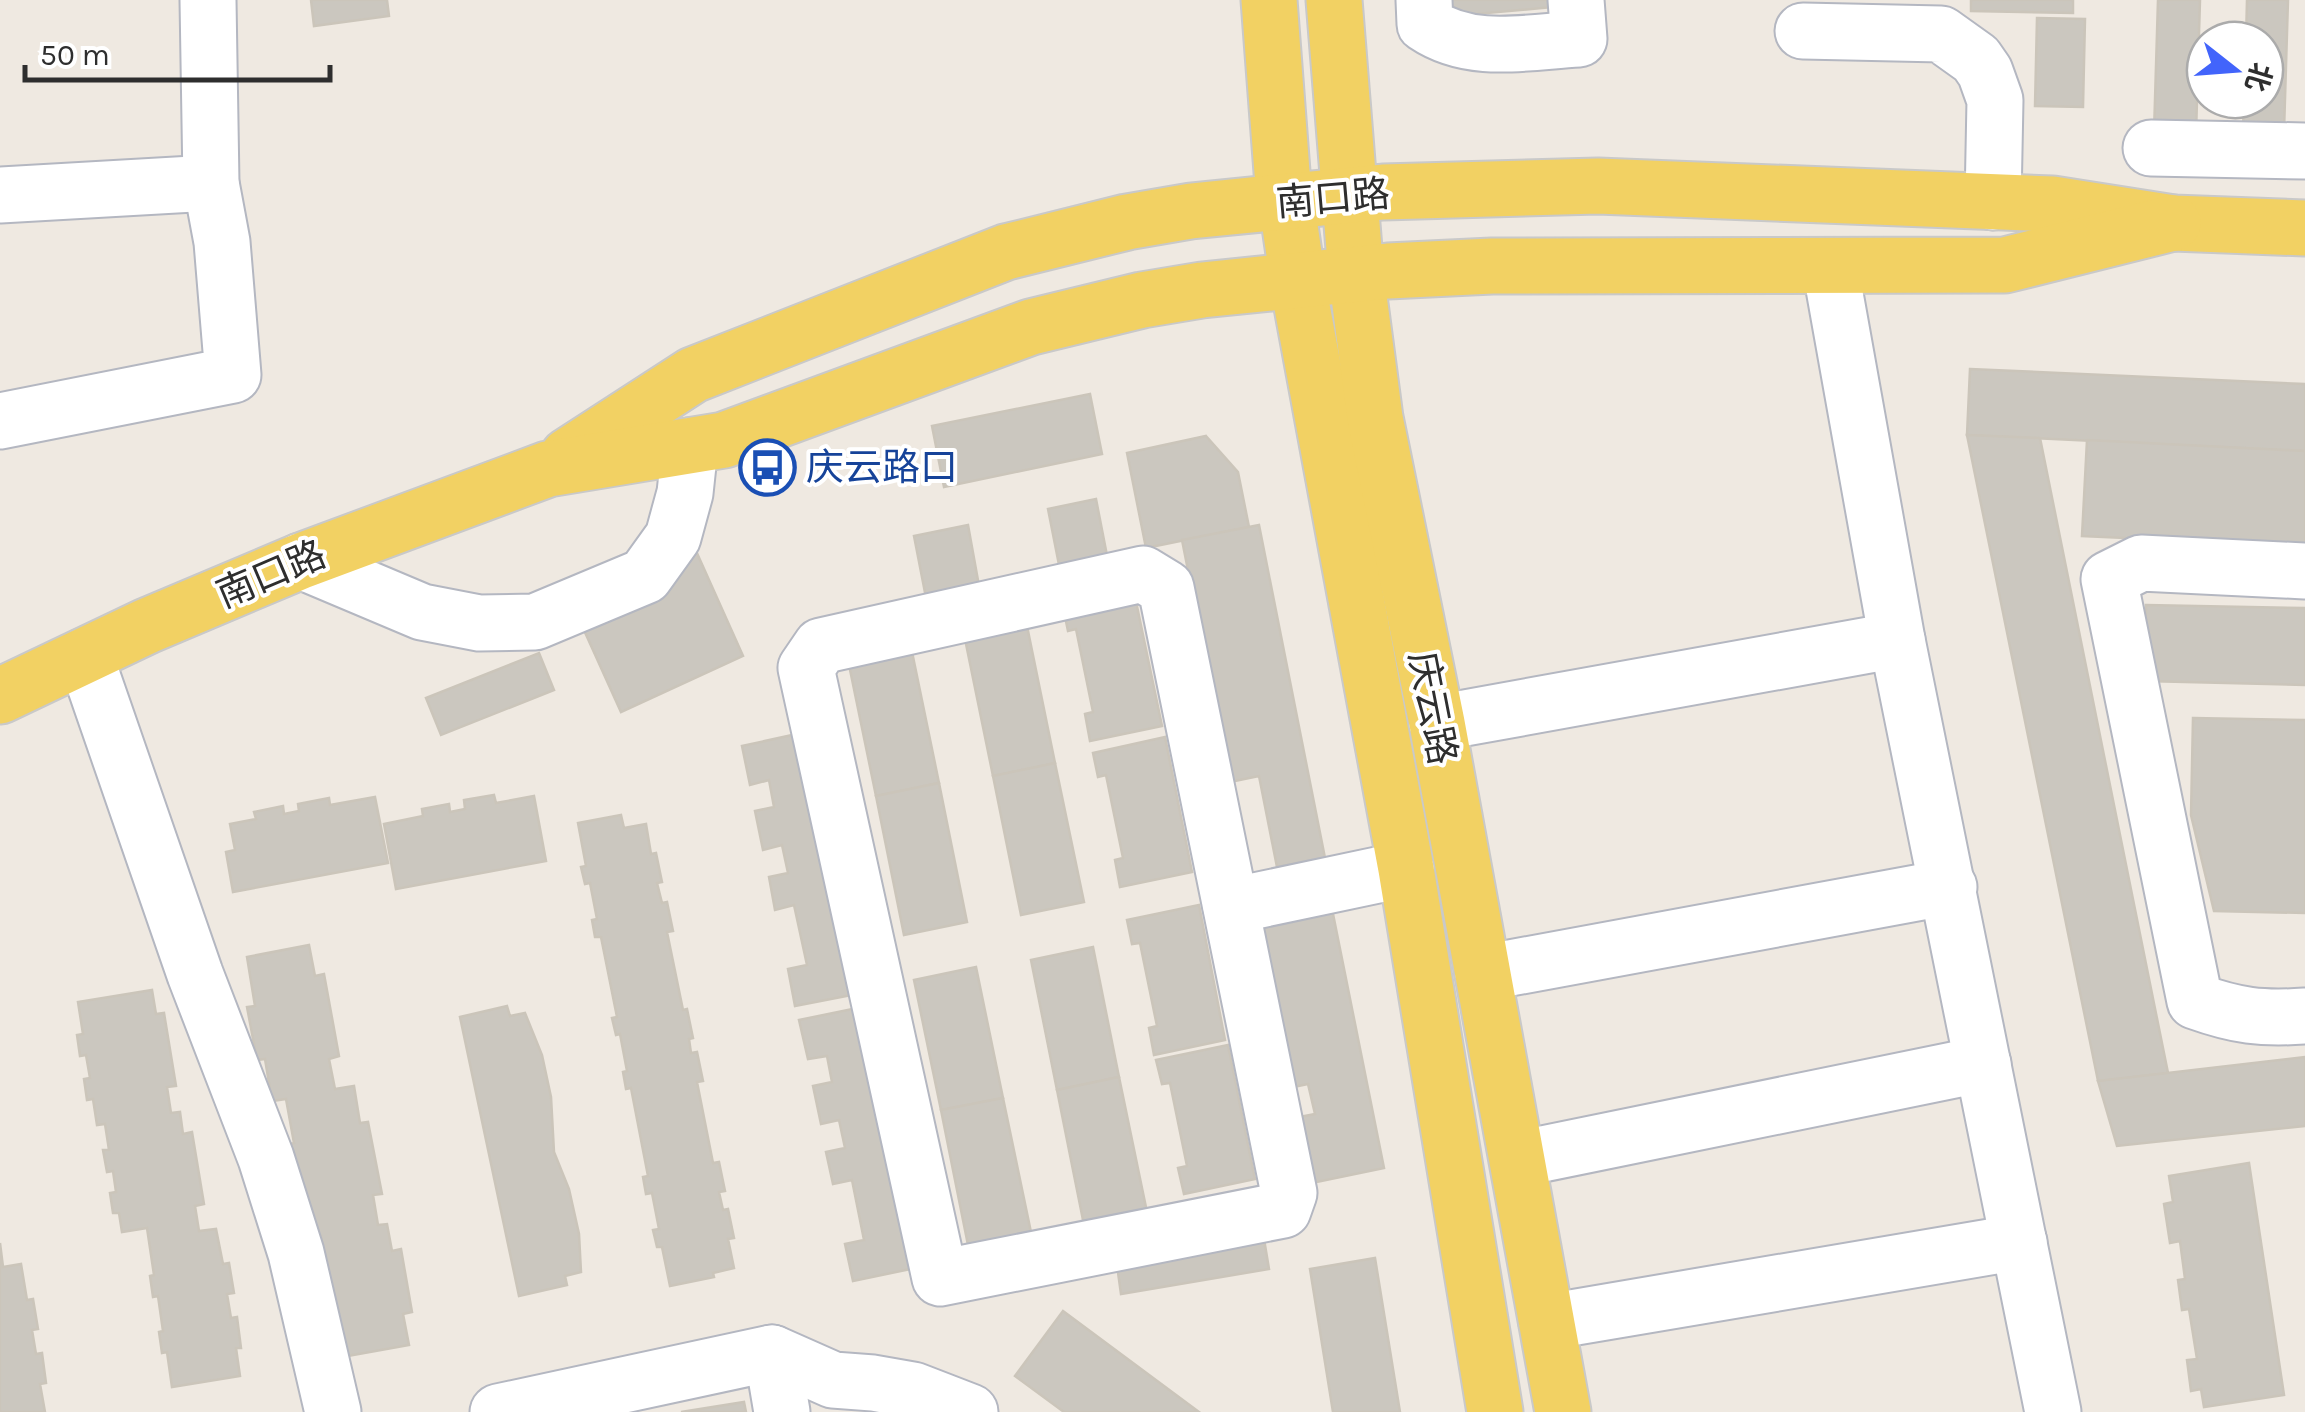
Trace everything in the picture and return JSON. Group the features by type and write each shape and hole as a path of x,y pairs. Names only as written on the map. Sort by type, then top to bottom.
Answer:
{"main road":[{"name":"庆云路","path":"1269,0 1287,202 1322,431 1406,870 1495,1412"},
{"name":"庆云路","path":"1334,0 1356,274 1375,418 1484,973 1563,1412"},
{"name":"南口路","path":"548,469 693,375 1006,252 1128,222 1349,196 1490,187 1598,186 2052,204 2173,223 2305,228"},
{"name":"南口路","path":"0,696 301,561 548,469 724,440 1031,327 1142,300 1356,274 1492,266 2005,266 2173,223"}],"street":[{"path":"0,421 233,376 222,242 211,182 208,0"},
{"path":"1424,0 1425,24 1456,41 1488,45 1578,39 1576,0"},
{"path":"1802,31 1941,34 1960,44 1985,72 1995,100 1993,202"},
{"path":"2150,148 2305,152"},
{"path":"0,195 211,182"},
{"path":"1830,266 1897,640 2053,1412"},
{"path":"301,561 422,612 478,623 535,622 644,576 673,537 685,494 690,446"},
{"path":"2305,571 2142,563 2109,580 2195,1001 2236,1016 2305,1016"},
{"path":"1143,574 1166,588 1231,906 1289,1193 1283,1210 940,1278 806,668 822,646 1143,574"},
{"path":"1436,722 1897,640"},
{"path":"84,656 195,974 266,1158 296,1253 333,1412"},
{"path":"1231,906 1406,870"},
{"path":"1484,973 1948,887"},
{"path":"1518,1159 1983,1064"},
{"path":"1547,1322 2019,1242"},
{"path":"498,1412 772,1353 833,1380 874,1382 914,1390 970,1412"},
{"path":"772,1353 782,1412"}],"building":[{"path":"311,0 387,0 389,16 314,26"},
{"path":"1452,0 1563,0 1564,6 1454,16"},
{"path":"1971,0 2073,0 2073,13 1971,11"},
{"path":"2158,0 2200,0 2199,20 2185,20 2185,120 2196,120 2196,134 2154,133"},
{"path":"2247,0 2288,0 2285,99 2285,20 2246,20"},
{"path":"2037,18 2085,19 2083,107 2035,106"},
{"path":"2243,120 2284,120 2284,132 2243,131"},
{"path":"1970,369 2305,384 2305,451 1967,435"},
{"path":"1090,394 1102,454 944,487 932,426"},
{"path":"1967,435 2040,438 2168,1073 2098,1081"},
{"path":"1206,436 1238,472 1249,527 1146,548 1127,453"},
{"path":"2087,440 2305,451 2305,546 2082,536"},
{"path":"1096,499 1110,571 1062,580 1048,509"},
{"path":"968,525 981,597 928,608 914,536"},
{"path":"1259,525 1325,858 1277,867 1259,776 1230,782 1182,540"},
{"path":"692,542 743,656 621,712 570,599"},
{"path":"1134,592 1162,726 1090,741 1085,714 1093,712 1076,629 1068,631 1063,607"},
{"path":"2146,605 2305,608 2305,685 2145,681"},
{"path":"1027,626 1055,763 993,776 965,639"},
{"path":"911,647 939,783 876,796 848,660"},
{"path":"539,653 554,690 441,735 426,698"},
{"path":"2193,718 2305,720 2305,913 2214,911 2191,815"},
{"path":"815,730 867,992 795,1006 788,969 807,965 794,905 775,910 769,877 788,873 782,845 763,850 755,811 774,807 769,780 750,785 742,746"},
{"path":"1165,737 1192,872 1120,887 1115,860 1123,858 1106,775 1098,777 1093,753"},
{"path":"1055,763 1084,902 1021,915 993,776"},
{"path":"939,783 967,922 904,935 876,796"},
{"path":"494,795 496,803 534,796 546,861 396,889 384,824 423,816 422,809 449,804 450,812 465,809 464,800"},
{"path":"375,797 388,863 233,892 226,852 235,850 230,824 256,819 254,812 283,806 284,814 299,811 298,804 329,798 330,805"},
{"path":"621,815 624,828 646,824 651,854 656,853 662,882 657,883 662,903 667,902 673,931 667,932 683,1010 687,1009 693,1038 689,1039 691,1053 697,1052 703,1081 697,1082 713,1163 719,1162 725,1191 719,1192 723,1210 728,1209 734,1238 728,1239 734,1268 713,1273 714,1277 670,1286 662,1247 657,1247 653,1230 659,1229 652,1193 646,1194 643,1177 648,1176 631,1088 626,1089 620,1034 616,1035 612,1018 617,1017 601,937 595,937 592,920 597,919 590,883 585,884 581,867 586,866 578,823"},
{"path":"1330,899 1384,1168 1302,1185 1289,1119 1315,1114 1308,1084 1284,1089 1249,915"},
{"path":"1199,905 1225,1040 1154,1055 1149,1028 1157,1026 1140,943 1132,944 1127,920"},
{"path":"309,945 315,976 324,974 339,1056 329,1059 335,1089 354,1086 360,1123 368,1122 382,1194 373,1195 378,1225 387,1224 392,1251 401,1249 412,1312 403,1314 409,1345 342,1357 321,1236 311,1238 286,1145 294,1143 286,1099 272,1101 265,1059 257,1060 247,1007 255,1006 247,957"},
{"path":"1093,947 1119,1077 1057,1090 1031,960"},
{"path":"976,967 1003,1098 941,1110 914,980"},
{"path":"152,990 156,1014 164,1013 176,1086 167,1087 171,1113 180,1112 183,1134 192,1132 204,1204 195,1206 199,1231 216,1229 223,1264 229,1263 234,1293 227,1294 231,1318 237,1317 241,1348 236,1348 240,1376 172,1387 167,1352 162,1353 158,1296 153,1297 147,1228 122,1232 119,1213 113,1213 110,1193 116,1192 113,1171 107,1172 103,1150 109,1150 105,1124 97,1125 93,1099 87,1100 84,1079 90,1078 86,1055 80,1056 77,1035 83,1034 78,1002"},
{"path":"872,1005 925,1266 853,1281 845,1244 864,1240 852,1180 833,1184 826,1152 845,1148 839,1120 821,1124 813,1086 832,1082 827,1056 808,1059 799,1020"},
{"path":"507,1006 510,1016 525,1013 542,1055 551,1097 554,1152 569,1189 579,1234 581,1272 565,1276 567,1285 519,1296 460,1017"},
{"path":"1228,1045 1255,1179 1184,1194 1178,1168 1187,1166 1170,1083 1162,1084 1156,1060"},
{"path":"2305,1057 2305,1126 2117,1146 2098,1081"},
{"path":"1119,1077 1148,1217 1085,1230 1057,1090"},
{"path":"1003,1098 1032,1237 969,1250 941,1110"},
{"path":"2249,1163 2284,1395 2204,1407 2201,1389 2191,1391 2187,1360 2197,1359 2189,1309 2182,1310 2178,1280 2185,1279 2180,1241 2170,1243 2164,1204 2173,1202 2169,1176"},
{"path":"1263,1233 1269,1269 1121,1294 1116,1258"},
{"path":"0,1243 3,1267 21,1264 27,1300 33,1299 38,1329 32,1330 36,1354 42,1353 46,1383 40,1384 45,1412 0,1412"},
{"path":"1375,1258 1400,1412 1333,1412 1310,1269"},
{"path":"1063,1311 1199,1412 1064,1412 1015,1376"},
{"path":"744,1402 746,1412 681,1412"}],"place":[{"name":"庆云路口","path":"767,467"}]}
